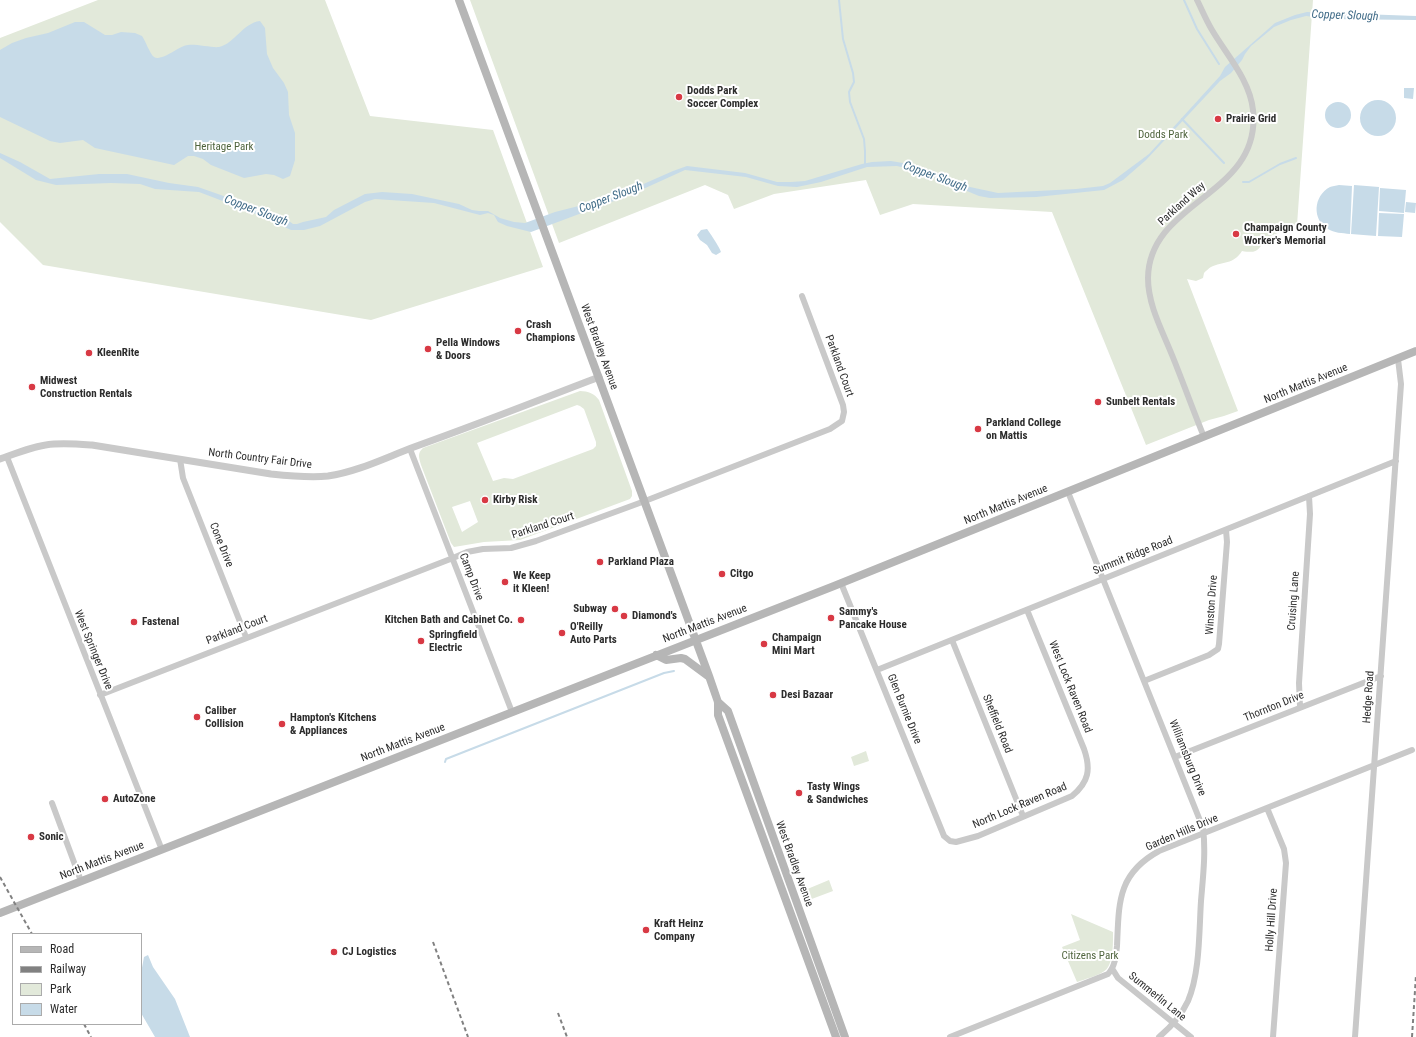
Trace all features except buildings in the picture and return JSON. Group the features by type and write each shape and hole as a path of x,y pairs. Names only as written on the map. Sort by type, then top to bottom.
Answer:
{"main road":[{"name":"West Bradley Avenue","path":"460,0 696,640 718,702 718,715 836,1037"},
{"name":"North Mattis Avenue","path":"0,913 841,583 1416,351"},
{"path":"656,656 666,660 681,658 685,659 709,676"},
{"name":"West Bradley Avenue","path":"718,702 728,712 845,1037"}],"street":[{"name":"Parkland Way","path":"1197,0 1211,29 1248,89 1254,118 1253,134 1242,160 1230,176 1169,228 1160,238 1149,266 1148,288 1154,310 1204,437"},
{"name":"Parkland Court","path":"100,695 467,552 484,549 511,548 536,541 830,430 842,421 844,412 843,405 802,296"},
{"name":"Hedge Road","path":"1355,1037 1401,384 1398,359"},
{"name":"North Country Fair Drive","path":"3,458 42,446 73,443 271,474 313,477 346,472 516,410 599,377"},
{"name":"Camp Drive","path":"410,449 512,712"},
{"name":"West Springer Drive","path":"3,458 162,850"},
{"name":"Cone Drive","path":"180,459 183,478 246,637"},
{"name":"Summit Ridge Road","path":"877,670 1396,461"},
{"name":"Williamsburg Drive","path":"1068,492 1202,821 1204,834 1204,860 1196,973 1187,1002 1174,1023 1159,1037"},
{"name":"Cruising Lane","path":"1300,707 1299,683 1310,514 1309,496"},
{"name":"Winston Drive","path":"1144,681 1209,655 1218,649 1220,644 1226,530"},
{"name":"Glen Burnie Drive","path":"841,583 944,836 950,841"},
{"name":"West Lock Raven Road","path":"1028,610 1084,749 1089,766 1088,774"},
{"name":"Sheffield Road","path":"952,640 1024,816"},
{"name":"Thornton Drive","path":"1175,757 1381,676"},
{"name":"Garden Hills Drive","path":"1112,970 1116,954 1121,896 1129,878 1140,864 1148,857 1159,851 1412,750"},
{"name":"North Lock Raven Road","path":"950,841 956,842 978,836 1072,796 1083,786 1088,774"},
{"path":"52,803 81,881"},
{"name":"Holly Hill Drive","path":"1267,808 1284,848 1286,863 1274,1037"},
{"path":"950,1037 1108,974 1112,970"},
{"name":"Summerlin Lane","path":"1112,970 1118,978 1191,1037"}],"green space":[{"name":"Heritage Park","path":"98,0 325,0 370,116 493,130 543,267 371,320 43,265 0,222 0,38"},
{"name":"Dodds Park","path":"470,0 1313,0 1297,225 1268,237 1268,239 1255,251 1242,251 1235,259 1211,267 1204,273 1203,278 1196,281 1187,279 1238,411 1209,420 1146,445 1052,212 913,204 880,215 866,180 774,194 734,209 728,195 705,185 559,243"},
{"path":"580,391 591,393 599,400 632,491 632,496 630,499 520,540 484,542 454,547 451,543 421,465 419,454 423,448","holes":["577,405 584,409 596,442 596,446 593,449 513,479 504,478 493,481 477,443","470,501 478,522 462,532 452,507"]},
{"path":"866,751 869,761 854,766 851,757"},
{"path":"829,880 833,891 809,900 805,890"},
{"name":"Citizens Park","path":"1071,914 1113,932 1112,954 1107,969 1097,975 1077,982 1062,947 1080,940"}],"water":[{"name":"Copper Slough","path":"1307,12 1416,16 1416,20 1331,19 1306,16 1274,27 1251,46 1231,73 1220,81 1146,160 1123,180 1104,190 1036,197 990,198 979,196 921,172 897,166 867,167 821,182 797,187 778,186 746,177 685,170 630,195 531,232 507,226 498,222 494,215 488,213 480,215 434,203 375,199 365,202 320,226 304,230 291,230 249,211 199,192 155,189 140,184 111,183 56,185 36,180 0,158 0,153 20,162 50,179 99,174 127,174 169,183 198,187 252,206 293,224 326,217 334,210 365,194 382,192 412,194 459,204 472,210 488,211 500,218 525,223 555,212 614,197 687,166 745,173 777,182 791,182 805,181 862,164 891,161 915,165 970,187 998,193 1103,186 1110,183 1149,154 1220,76 1225,67 1275,23"},
{"path":"260,21 265,28 267,54 273,68 284,83 288,92 289,115 295,133 295,160 290,176 283,179 274,175 266,174 244,178 211,165 203,159 194,156 188,156 174,165 95,148 83,140 60,143 50,141 0,117 0,50 12,43 48,33 75,22 84,22 105,35 112,35 121,32 135,33 142,36 152,55 157,58 188,45 219,47 229,42 249,25"},
{"path":"1404,88 1414,88 1413,99 1404,98"},
{"path":"1378,100 1391,105 1396,118 1391,131 1378,136 1365,131 1360,118 1365,105"},
{"path":"1338,102 1347,106 1351,115 1347,124 1338,128 1329,124 1325,115 1329,106"},
{"path":"1339,185 1352,186 1350,234 1335,232 1328,229 1319,220 1317,214 1320,196 1330,187"},
{"path":"1354,185 1379,187 1376,236 1351,234"},
{"path":"1380,188 1406,190 1404,213 1379,211"},
{"path":"1406,202 1416,203 1415,213 1405,212"},
{"path":"1379,213 1404,214 1402,237 1378,236"},
{"path":"707,229 721,252 716,255 712,253 707,245 700,240 697,235 701,230"},
{"path":"148,955 153,967 175,999 190,1037 155,1037 142,1015 142,968 144,957"}],"waterway":[{"path":"839,0 843,39 853,73 854,82 849,92 850,102 864,139 865,165"},
{"path":"1184,0 1197,29 1219,64"},
{"path":"1182,119 1224,163"},
{"path":"1243,182 1249,182 1280,164 1296,158"},
{"path":"445,762 446,759 664,673 674,671"}],"railway":[{"path":"0,877 31,933"},
{"path":"433,942 468,1037"},
{"path":"1412,1037 1416,975"},
{"path":"558,1013 567,1037"},
{"path":"85,1025 91,1037"}],"place":[{"name":"Dodds Park Soccer Complex","path":"679,97"},
{"name":"Prairie Grid","path":"1218,119"},
{"name":"Champaign County Worker's Memorial","path":"1236,234"},
{"name":"Crash Champions","path":"518,331"},
{"name":"Pella Windows & Doors","path":"428,349"},
{"name":"KleenRite","path":"89,353"},
{"name":"Midwest Construction Rentals","path":"32,387"},
{"name":"Sunbelt Rentals","path":"1098,402"},
{"name":"Parkland College on Mattis","path":"978,429"},
{"name":"Kirby Risk","path":"485,500"},
{"name":"Parkland Plaza","path":"600,562"},
{"name":"Citgo","path":"722,574"},
{"name":"We Keep it Kleen!","path":"505,582"},
{"name":"Subway","path":"615,609"},
{"name":"Diamond's","path":"624,616"},
{"name":"Sammy's Pancake House","path":"831,618"},
{"name":"Kitchen Bath and Cabinet Co.","path":"521,620"},
{"name":"Fastenal","path":"134,622"},
{"name":"O'Reilly Auto Parts","path":"562,633"},
{"name":"Springfield Electric","path":"421,641"},
{"name":"Champaign Mini Mart","path":"764,644"},
{"name":"Desi Bazaar","path":"773,695"},
{"name":"Caliber Collision","path":"197,717"},
{"name":"Hampton's Kitchens & Appliances","path":"282,724"},
{"name":"Tasty Wings & Sandwiches","path":"799,793"},
{"name":"AutoZone","path":"105,799"},
{"name":"Sonic","path":"31,837"},
{"name":"Kraft Heinz Company","path":"646,930"},
{"name":"CJ Logistics","path":"334,952"}]}
